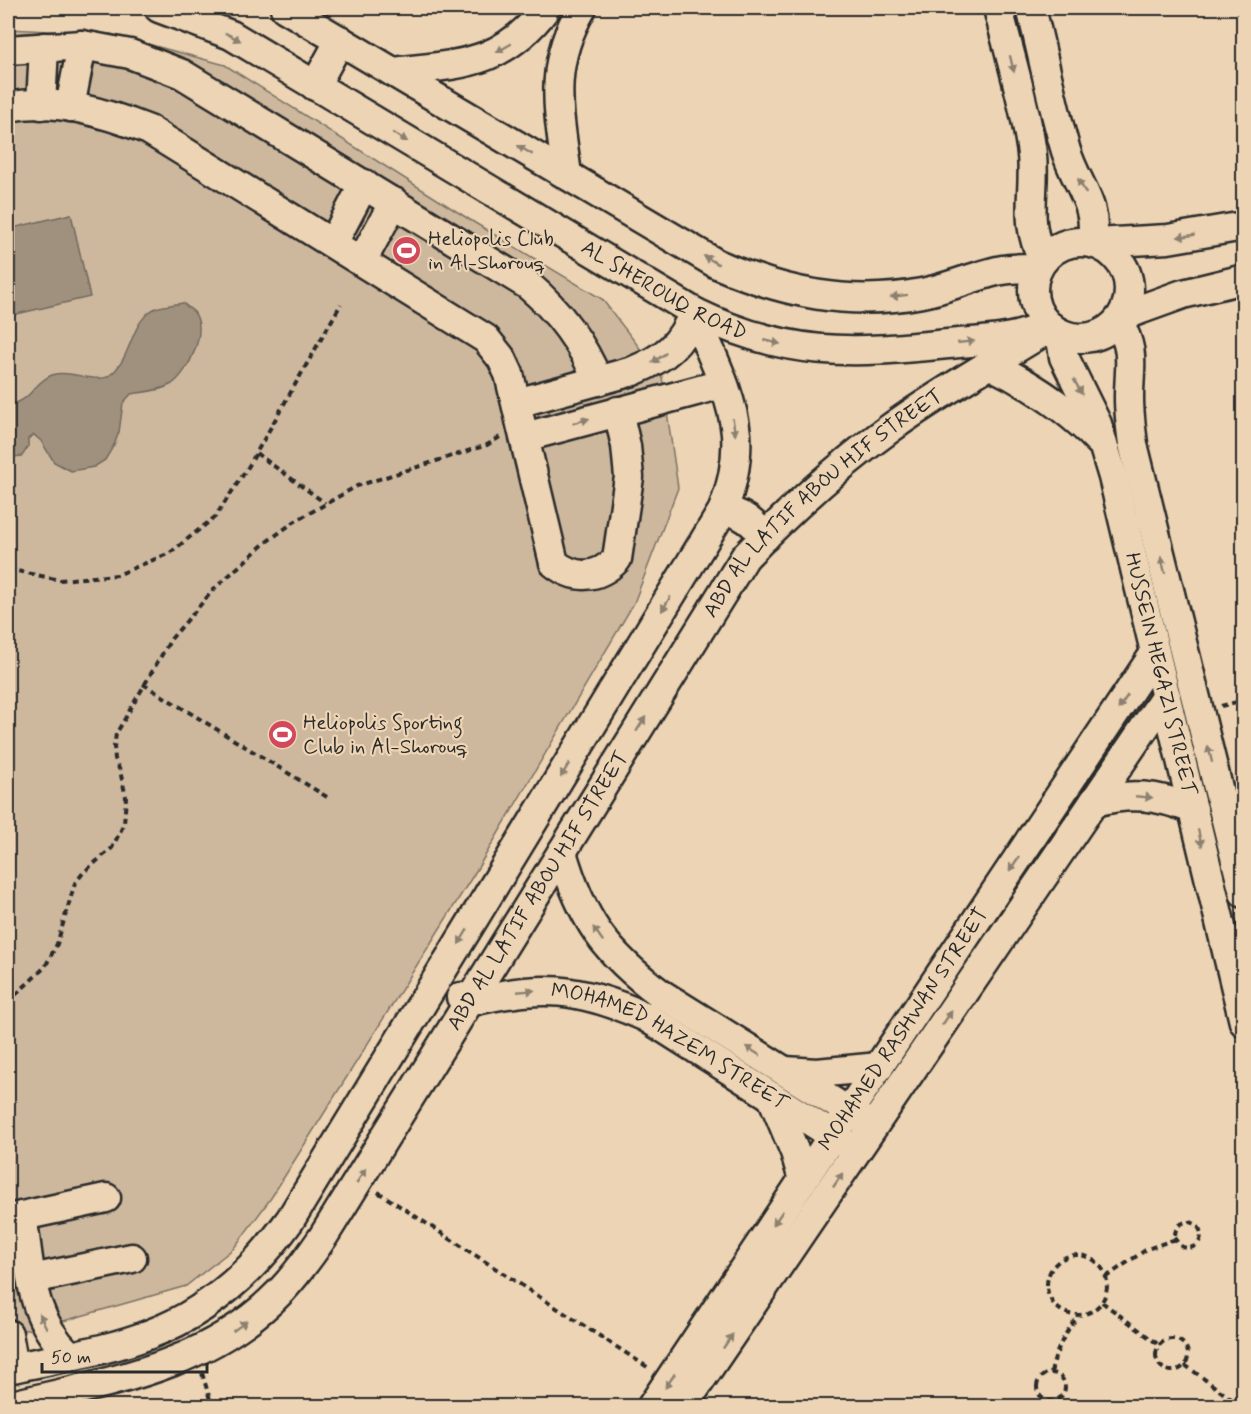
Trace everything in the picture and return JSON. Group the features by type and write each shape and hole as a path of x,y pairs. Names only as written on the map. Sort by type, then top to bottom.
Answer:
{"street":[{"name":"AL SHEROUQ ROAD","path":"159,8 231,35 694,312 740,333 796,347 833,351 883,350 1006,338 1053,328"},
{"path":"285,8 717,264 756,281 796,292 838,298 880,298 922,293 1000,270 1041,263"},
{"path":"393,72 465,64 489,56 519,38 532,27 546,8"},
{"path":"567,175 557,90 559,67 564,44 582,8"},
{"path":"998,8 1032,148 1033,186 1030,219 1041,263"},
{"path":"1031,8 1067,154 1093,212 1094,243"},
{"path":"315,86 340,40"},
{"path":"70,107 82,45"},
{"path":"8,50 82,45 130,54 182,74 528,285 546,300 576,336 598,381"},
{"path":"40,105 44,47"},
{"path":"8,107 40,105 70,107 102,113 149,130 486,339 502,359 509,374 554,563 571,574 592,575 610,566 617,559 629,477 627,446 618,411"},
{"path":"333,243 364,184"},
{"path":"362,261 394,202"},
{"path":"1244,225 1168,239 1094,243 1079,241 1066,244 1054,250 1041,263 1034,282 1034,297 1039,312 1053,328 1080,338 1101,334 1120,318 1184,294 1244,279"},
{"path":"1094,243 1114,255 1127,273 1130,288 1128,303 1120,318"},
{"path":"521,419 598,381 633,371 659,359 681,338 694,312"},
{"name":"ABD AL LATIF ABOU HIF STREET","path":"11,1368 122,1344 178,1322 205,1306 252,1268 290,1220 723,510 732,486 736,460 736,434 731,408 694,312"},
{"name":"HUSSEIN HEGAZI STREET","path":"1120,318 1131,353 1130,404 1133,444 1244,893"},
{"name":"ABD AL LATIF ABOU HIF STREET","path":"8,1406 164,1366 226,1335 280,1292 303,1266 359,1180 745,556 805,497 893,426 940,394 1053,328"},
{"name":"HUSSEIN HEGAZI STREET","path":"1053,328 1068,369 1087,402 1105,446 1244,1022"},
{"path":"991,365 1016,377 1063,408 1105,446"},
{"path":"521,419 618,411 722,384"},
{"path":"723,510 746,517 765,537"},
{"name":"MOHAMED RASHWAN STREET","path":"652,1407 1155,653"},
{"path":"1164,689 1190,675"},
{"name":"MOHAMED RASHWAN STREET","path":"683,1407 1094,802 1164,689"},
{"path":"1094,802 1117,796 1143,796 1168,800 1193,809"},
{"name":"MOHAMED HAZEM STREET","path":"562,852 572,886 587,918 608,947 632,973 661,994 873,1126"},
{"path":"435,982 469,1002"},
{"name":"MOHAMED HAZEM STREET","path":"469,1002 504,993 541,990 577,993 612,1002 646,1017 857,1151"},
{"path":"785,1071 827,1072 879,1066"},
{"path":"772,1097 795,1152 803,1180"},
{"path":"69,1356 46,1329 36,1305 32,1279 15,1217 106,1198"},
{"path":"32,1279 132,1258"},
{"path":"8,1334 11,1368"}],"path":[{"path":"8,569 60,580 117,575 170,553 215,517 256,453 342,304"},
{"path":"8,1002 45,967 60,936 75,883 112,848 124,824 126,797 115,759 116,734 171,639 215,588 265,543 325,503 357,486 487,446 521,419"},
{"path":"256,453 325,503"},
{"path":"143,684 327,797"},
{"path":"359,1180 669,1381"},
{"path":"1182,1223 1195,1224 1201,1234 1200,1240 1191,1248 1184,1248 1176,1239 1178,1227 1182,1223"},
{"path":"1106,1277 1147,1248 1176,1239"},
{"path":"1078,1254 1096,1261 1106,1277 1107,1286 1102,1302 1087,1314 1078,1316 1059,1310 1052,1303 1046,1285 1052,1266 1059,1260 1078,1254"},
{"path":"1102,1302 1159,1345"},
{"path":"1051,1373 1055,1352 1065,1333 1078,1316"},
{"path":"1171,1339 1179,1340 1188,1351 1185,1365 1172,1372 1159,1366 1156,1352 1159,1345 1171,1339"},
{"path":"196,1352 212,1407"},
{"path":"1185,1365 1241,1407"},
{"path":"1051,1373 1062,1378 1065,1390 1057,1400 1051,1401 1041,1396 1038,1384 1045,1375 1051,1373"}],"shaded area":[{"name":"Heliopolis Sporting Club in Al-Shorouq","path":"8,29 111,34 225,65 475,223 602,299 662,377 678,488 634,603 479,866 271,1198 234,1248 186,1286 67,1320 8,1334"},
{"path":"71,214 90,297 8,316 8,229"},
{"path":"183,303 194,312 198,320 199,330 195,351 185,370 172,384 157,390 131,394 123,403 119,432 105,460 94,467 71,471 54,462 41,441 34,435 28,439 28,447 22,456 13,457 8,452 8,404 22,400 40,382 52,375 67,374 105,378 123,360 134,333 144,317 159,307"}],"place":[{"name":"Heliopolis Club in Al-Shorouq","path":"407,251"},
{"name":"Heliopolis Sporting Club in Al-Shorouq","path":"282,735"}]}
